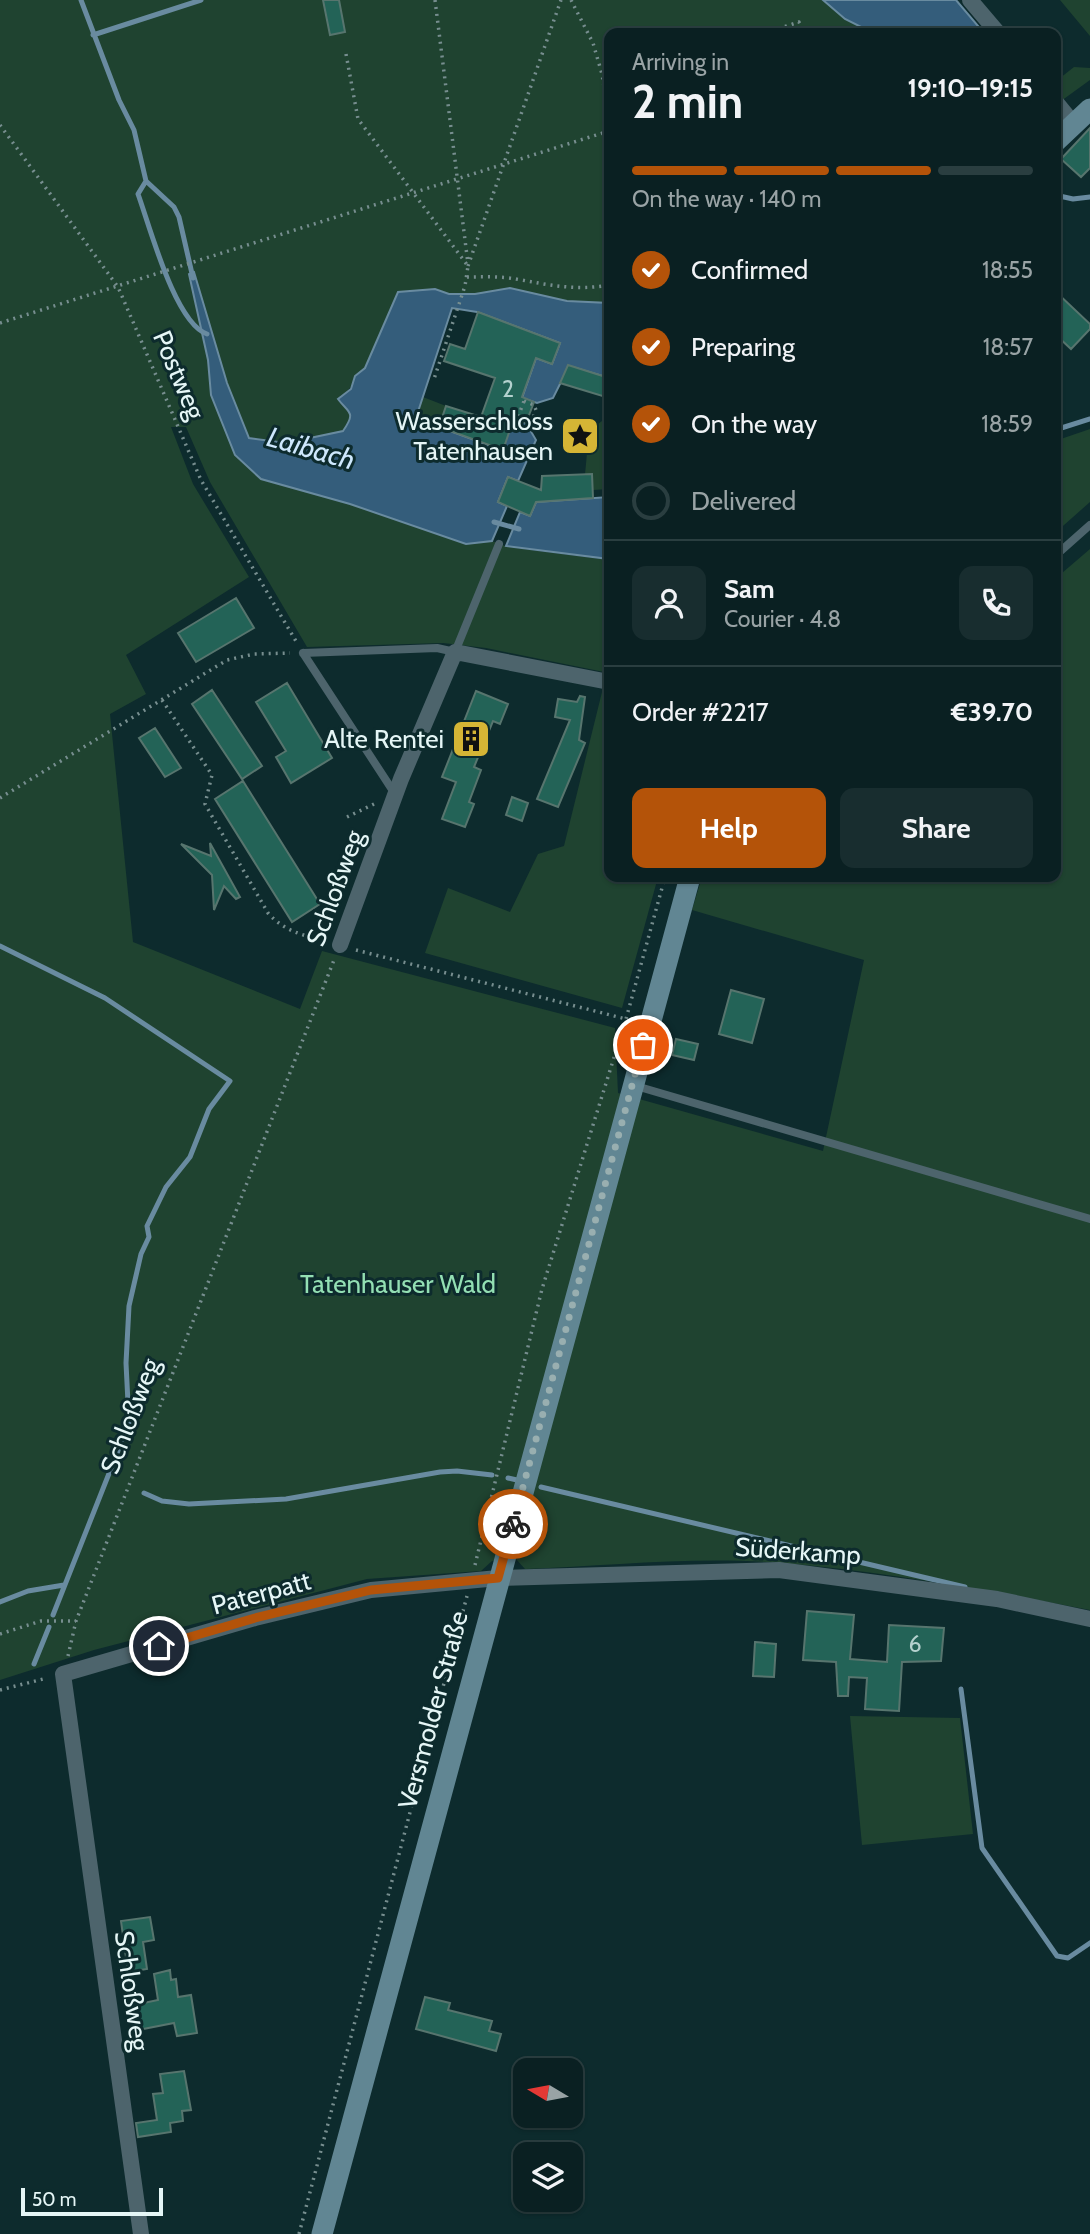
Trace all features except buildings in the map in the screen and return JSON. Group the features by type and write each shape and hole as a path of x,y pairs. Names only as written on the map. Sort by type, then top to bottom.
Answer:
{"main road":[{"path":"1061,135 1090,109"},
{"name":"Versmolder Straße","path":"322,2234 689,882"}],"street":[{"path":"970,0 994,28"},
{"path":"1061,108 1073,122"},
{"path":"455,652 604,681"},
{"name":"Schloßweg","path":"340,946 395,794 455,652"},
{"name":"Süderkamp","path":"498,1578 779,1570 997,1599 1090,1619"},
{"name":"Paterpatt","path":"63,1674 255,1618 371,1590 498,1578"},
{"name":"Schloßweg","path":"63,1674 141,2234"}],"lane":[{"path":"1061,551 1090,525"},
{"name":"Schloßweg","path":"455,652 499,544"},
{"path":"303,653 437,648 455,652"},
{"path":"303,653 395,794"},
{"path":"632,1085 1090,1219"}],"path":[{"path":"434,379 465,286 468,266 435,0"},
{"path":"468,266 561,0"},
{"path":"571,0 593,43 604,87"},
{"path":"780,28 799,22 801,28"},
{"path":"346,54 358,119 468,266"},
{"name":"Postweg","path":"0,125 118,287 201,480 303,653"},
{"path":"0,323 604,133"},
{"path":"467,277 514,278 584,290 604,286"},
{"path":"524,401 534,405 536,410 533,418 528,421 518,417 519,409 524,401"},
{"path":"0,798 227,660 254,654 303,653"},
{"path":"162,700 212,775 205,804 268,914 278,925 293,933 340,946 626,1019"},
{"path":"299,2234 471,1581 542,1289 626,1019 664,882"},
{"name":"Schloßweg","path":"63,1674 76,1621 340,946"},
{"path":"0,1634 41,1621 76,1621"},
{"path":"0,1690 63,1674"}],"green space":[{"name":"Tatenhauser Wald","path":"0,0 823,0 845,19 867,28 604,28 604,303 567,301 510,288 475,294 449,294 435,289 398,292 365,368 340,396 339,402 349,408 350,414 343,431 286,443 249,437 227,383 194,272 189,274 208,360 211,395 235,455 261,479 350,504 466,544 492,541 508,547 604,559 604,672 486,648 443,643 307,647 210,482 186,427 171,427 193,484 249,577 126,655 146,694 110,714 133,942 300,1009 322,951 615,1028 618,1093 823,1151 864,960 692,910 700,882 1061,882 1061,574 1090,549 1090,1610 897,1576 780,1563 685,1561 525,1569 516,1559 492,1561 481,1571 367,1579 94,1650 0,1680"},
{"path":"1060,0 1090,0 1090,36"},
{"path":"1074,67 1090,68 1090,80 1061,101 1061,77"},
{"path":"423,397 446,406 439,427 414,424"},
{"path":"604,420 604,489 593,490 592,474 585,474 589,441"},
{"path":"1090,429 1090,502 1061,528 1061,439"},
{"path":"604,692 604,882 657,882 622,1008 425,953 448,888 510,912 538,854 564,846"},
{"path":"850,1716 960,1718 973,1834 862,1845"}],"water":[{"path":"823,0 956,0 980,28 863,28 845,19"},
{"path":"194,272 227,383 249,438 286,443 343,431 350,416 338,399 351,389 355,376 365,368 398,292 435,289 449,294 475,294 510,288 567,301 604,303 604,376 569,366 553,398 537,403 522,398 536,358 552,364 560,343 477,312 452,308 414,424 439,427 502,450 514,418 526,423 536,440 518,481 508,477 498,502 507,506 492,541 466,544 350,504 261,479 235,455 211,395 208,360 189,274"},
{"path":"604,497 604,558 506,546 520,512 530,516 536,502"}],"waterway":[{"name":"Laibach","path":"81,0 119,100 134,130 146,181 174,207 179,217 193,278"},
{"path":"93,35 201,0"},
{"name":"Laibach","path":"146,181 138,194 165,272 184,312 195,326 207,334"},
{"name":"Laibach","path":"1061,196 1073,199 1090,197"},
{"name":"Laibach","path":"1061,428 1090,419"},
{"name":"Laibach","path":"494,522 519,529"},
{"path":"0,946 105,998 230,1081 209,1109 190,1157 166,1187 147,1226 149,1237 141,1254 129,1306 126,1363 129,1423 53,1615"},
{"path":"144,1493 162,1501 189,1504 286,1499 440,1472 492,1475"},
{"path":"508,1478 517,1480"},
{"path":"541,1487 965,1587"},
{"path":"0,1602 28,1591 64,1585"},
{"path":"34,1664 49,1627"},
{"path":"961,1689 982,1848 1057,1956 1068,1958 1090,1943"}],"way so far":[{"path":"513,1524 643,1045"}],"place":[{"name":"Wasserschloss Tatenhausen","path":"580,436"},
{"name":"Alte Rentei","path":"471,739"}],"route":[{"path":"159,1646 255,1618 371,1590 498,1578 513,1524"}]}
